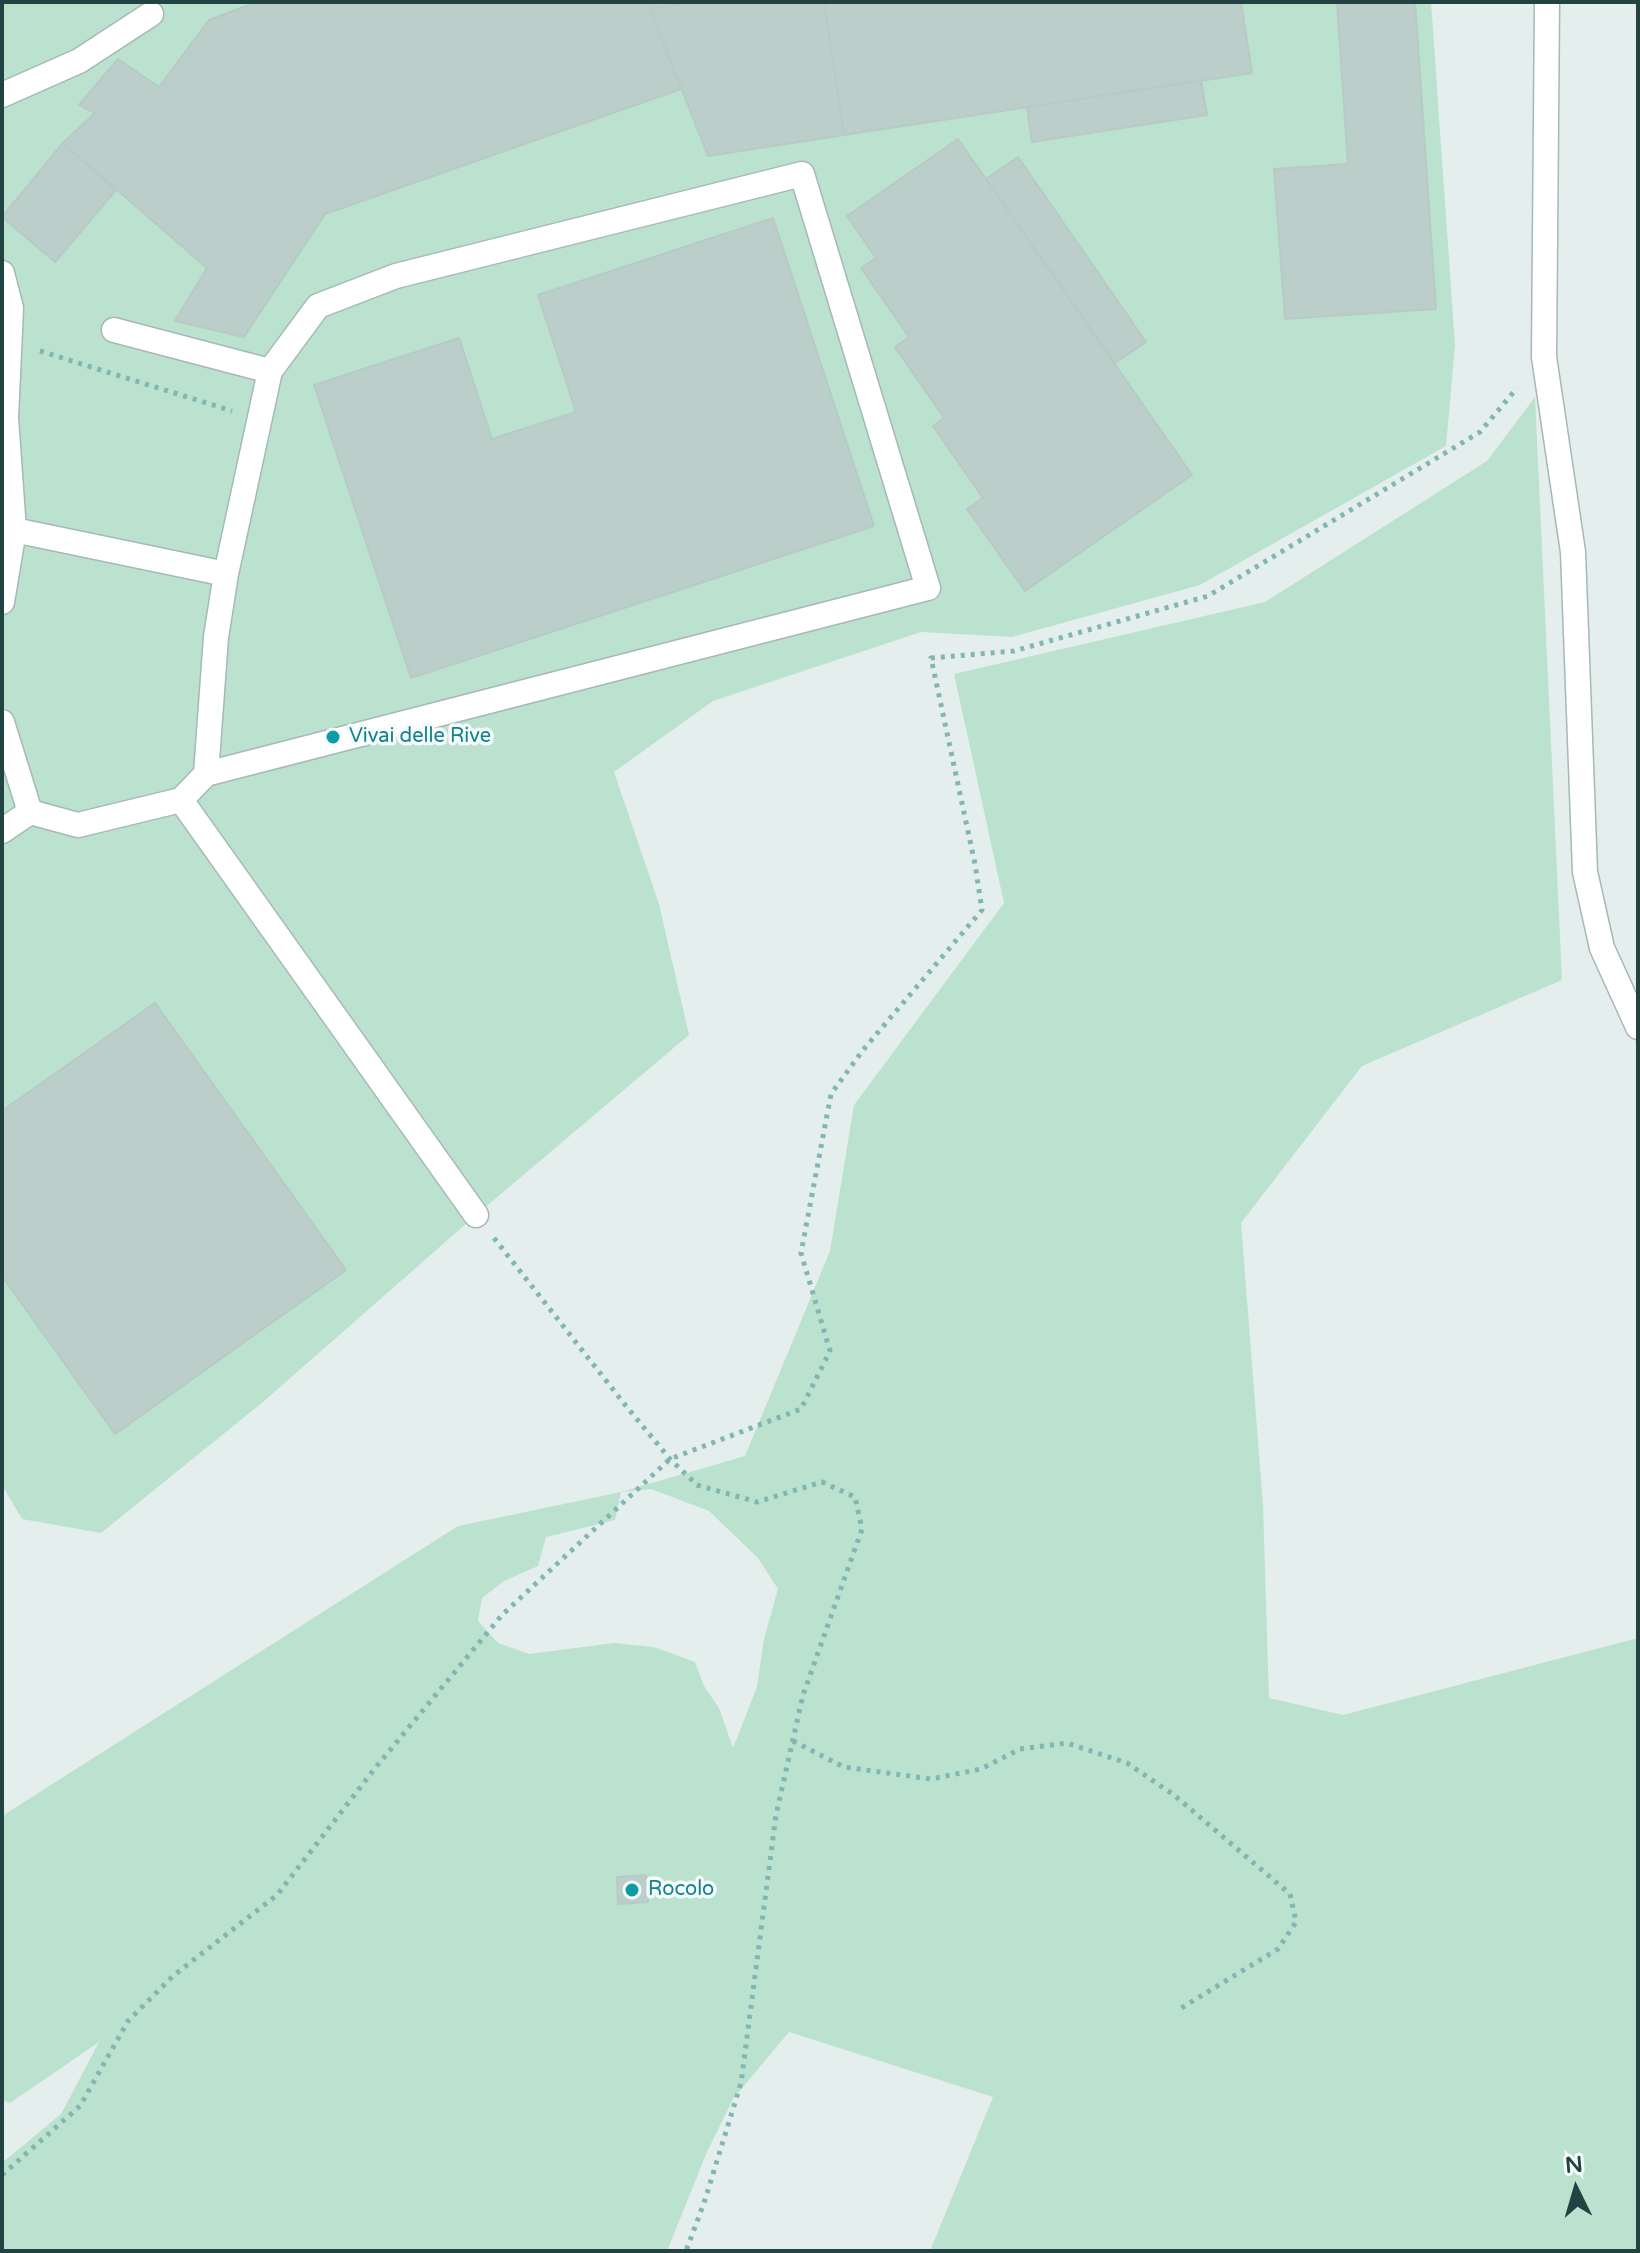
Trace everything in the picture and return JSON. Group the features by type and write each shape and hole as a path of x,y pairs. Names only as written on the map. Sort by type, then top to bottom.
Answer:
{"street":[{"path":"1547,2 1544,357 1573,552 1585,872 1602,948 1638,1027"},
{"path":"2,95 79,61 151,14"},
{"path":"2,831 30,812 78,825 181,800 206,774 928,588 802,174 396,276 318,306 270,371 226,574 216,637 206,774"},
{"path":"2,273 11,308 6,418 14,530 2,602"},
{"path":"114,330 270,371"},
{"path":"14,530 226,574"},
{"path":"2,722 30,812"},
{"path":"181,800 476,1215"}],"path":[{"path":"40,351 260,420"},
{"path":"2,2175 80,2106 128,2021 173,1976 277,1895 376,1767 502,1615 670,1459 801,1409 830,1351 801,1253 831,1094 863,1050 982,910 931,658 1014,651 1208,596 1480,432 1544,357"},
{"path":"476,1215 670,1459 697,1485 757,1502 822,1482 855,1497 862,1529 803,1695 776,1815 741,2083 686,2251"},
{"path":"793,1741 844,1767 931,1779 981,1769 1020,1749 1067,1743 1127,1763 1174,1795 1290,1894 1296,1922 1278,1949 1178,2010"}],"green space":[{"name":"Vivai delle Rive","path":"2,2 1431,2 1455,345 1446,446 1200,585 1012,637 921,632 713,701 614,772 659,904 689,1035 476,1215 263,1402 101,1533 22,1519 2,1485"},
{"path":"1535,397 1562,980 1362,1066 1241,1223 1263,1505 1269,1698 1343,1715 1638,1638 1638,2251 930,2251 993,2097 789,2032 733,2099 707,2152 667,2251 2,2251 2,2163 61,2114 99,2042 10,2103 2,2100 2,1816 458,1526 621,1492 745,1456 830,1251 854,1105 1004,903 954,674 1265,602 1487,461","holes":["651,1489 709,1511 758,1558 778,1589 764,1639 757,1687 733,1748 719,1708 704,1686 695,1662 654,1647 614,1643 529,1654 498,1643 478,1621 482,1598 504,1581 538,1566 546,1537 615,1520 621,1492"]}],"building":[{"path":"257,2 647,2 681,89 325,214 244,337 175,321 207,268 63,143 95,113 79,105 118,59 159,87 209,20"},
{"path":"647,2 695,2 650,9"},
{"path":"695,2 824,2 844,135 708,156 650,9"},
{"path":"824,2 1241,2 1252,73 844,135"},
{"path":"1337,2 1415,2 1436,309 1285,319 1274,169 1348,164"},
{"path":"1201,80 1207,115 1032,142 1027,107"},
{"path":"958,139 1192,475 1025,591 967,509 983,498 933,426 944,418 895,347 909,337 861,268 876,258 847,216"},
{"path":"63,143 116,190 55,262 2,217"},
{"path":"1018,157 1146,342 1115,363 986,179"},
{"path":"773,218 874,526 411,678 314,385 459,338 492,439 576,412 538,295"},
{"path":"155,1003 346,1270 115,1434 2,1276 2,1111"},
{"name":"Rocolo","path":"646,1875 648,1902 618,1904 617,1877"}],"place":[{"name":"Vivai delle Rive","path":"333,737"},
{"name":"Rocolo","path":"632,1890"}]}
